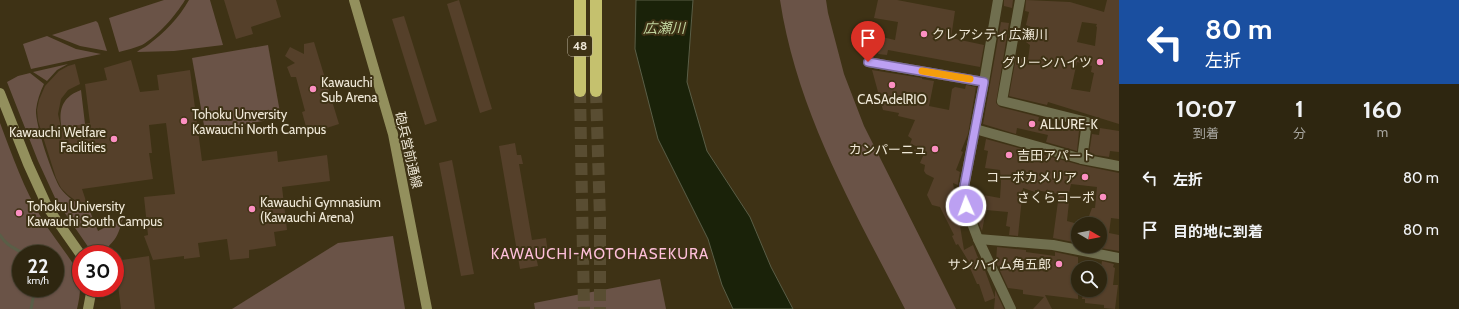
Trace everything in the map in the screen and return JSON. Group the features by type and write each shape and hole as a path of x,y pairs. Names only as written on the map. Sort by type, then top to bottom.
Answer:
{"highway":[{"name":"48","path":"580,0 580,91"},
{"name":"48","path":"596,0 596,91"}],"street":[{"name":"砲兵営前通線","path":"354,0 394,134 427,309"},
{"path":"998,0 964,187 966,206 978,238 1011,309"},
{"path":"1020,0 1002,101 1087,122 1082,159"},
{"path":"868,62 984,82"},
{"path":"0,93 28,164 48,208 74,245"},
{"path":"975,129 1082,159 1119,166"},
{"path":"978,238 1053,245 1119,258"},
{"path":"88,309 90,297"}],"shaded area":[{"path":"164,0 185,0 172,18 148,41 142,45 119,52 109,18"},
{"path":"189,0 210,0 223,45 174,51 137,52 160,35 176,19"},
{"path":"780,0 826,0 844,74 864,126 956,309 905,309 866,235 830,159 814,121 800,82 788,41"},
{"path":"96,21 107,51 80,46 52,35"},
{"path":"47,36 76,49 101,54 31,69 23,44"},
{"path":"268,45 281,118 205,131 192,58"},
{"path":"68,64 57,70 47,81 33,72"},
{"path":"30,73 44,84 37,103 36,117 45,151 61,189 73,201 82,206 87,204 98,231 123,218 119,232 110,245 87,245 56,200 38,161 7,82 18,76"},
{"path":"81,90 85,124 71,157 62,128 61,110 64,102 71,95"},
{"name":"Tohoku University Kawauchi South Campus","path":"0,123 30,196 46,226 60,245 12,245 12,297 64,297 64,250 72,262 72,297 79,297 77,309 0,309"},
{"path":"393,236 405,309 232,309 338,243"},
{"path":"660,279 666,309 535,309 534,303"}],"water":[{"name":"広瀬川","path":"636,0 693,0 687,82 707,151 750,217 771,267 793,309 733,309 722,285 708,239 658,139 635,49"}],"building":[{"path":"224,0 276,0 281,17 251,27 253,34 236,39"},
{"path":"459,0 492,109 480,113 447,4"},
{"name":"クレアシティ広瀬川","path":"878,0 897,0 955,11 951,38 984,45 980,67 888,50 887,55 878,54 879,50 868,49 869,34 895,40 898,22 874,18"},
{"path":"1004,0 1013,0 1012,8 1004,6"},
{"path":"1026,0 1070,2 1104,12 1107,0 1119,0 1119,124 1048,102 1047,105 1009,96 1016,57 1028,60 1030,45 1026,42 1031,27 1026,25 1029,12 1025,11","holes":["1082,22 1097,24 1095,46 1077,42","1077,62 1092,66 1091,72 1094,73 1090,92 1071,89"]},
{"path":"404,16 437,121 425,125 392,19"},
{"path":"1001,22 1009,23 996,103 1000,107 1039,117 1038,121 1079,131 1077,151 1046,142 1048,135 1017,128 1016,134 983,124"},
{"name":"Kawauchi Sub Arena","path":"314,42 339,124 308,134 302,112 305,111 296,77 291,77 287,67 295,63 285,56 290,47 304,54 304,44"},
{"path":"131,60 140,92 159,90 157,75 190,70 202,161 277,151 278,162 327,155 330,181 282,187 287,230 274,232 276,246 249,250 249,258 230,260 227,239 198,243 200,257 184,259 184,256 153,260 144,236 148,235 144,197 175,194 166,123 149,125 152,153 149,153 153,179 82,189 88,207 76,201 61,188 56,178 38,121 37,110 39,100 45,86 59,71 75,64 80,84 68,90 61,99 58,114 61,128 90,123 85,84 107,80 104,68"},
{"path":"872,70 934,81 929,106 949,110 952,89 955,87 965,89 966,85 976,87 968,134 961,151 963,152 956,170 960,172 958,185 953,183 964,250 973,245 980,263 982,262 995,298 985,302 979,284 977,284 970,268 972,267 958,244 956,245 952,236 954,235 940,207 932,205 927,195 934,178 926,174 924,171 925,165 920,163 923,156 914,151 916,146 910,144 912,139 908,136 915,120 898,116 899,113 883,110"},
{"path":"1100,128 1119,131 1119,152 1110,151 1109,157 1089,154 1092,134 1099,135"},
{"path":"986,139 1080,165 1119,173 1119,219 1111,218 1109,233 1119,235 1119,251 1107,249 1107,217 1089,217 1092,208 1095,208 1097,187 1071,184 1067,202 1069,202 1067,221 1071,222 1071,242 1053,238 1059,194 1035,190 1035,192 1023,188 1018,236 1009,235 1010,227 1006,226 1008,212 986,210 982,231 971,204 972,193 1000,198 1001,182 1000,170 985,168 988,151 984,150"},
{"path":"515,143 517,155 521,155 523,164 519,164 532,240 546,238 548,254 536,256 538,266 520,269 499,146"},
{"path":"452,160 474,274 461,276 439,163"},
{"path":"997,247 1026,250 1026,252 1055,256 1055,252 1078,257 1078,261 1071,261 1071,297 1078,297 1078,299 1045,295 1052,309 1033,309 1044,297 1023,294 1023,290 1008,288 996,262"},
{"path":"149,256 155,309 121,309 120,297 124,297 124,260"},
{"path":"1107,262 1114,264 1113,285 1118,285 1115,309 1104,308 1104,305 1085,303 1085,299 1082,299 1082,297 1107,297"},
{"path":"995,290 1004,309 994,309"}],"waterway":[{"path":"0,235 12,246"},
{"path":"31,309 33,297"}],"tunnel":[{"path":"580,91 584,309"},
{"path":"596,91 600,219 600,309"}],"slow traffic":[{"path":"922,71 970,79"}],"place":[{"name":"クレアシティ広瀬川","path":"924,34"},
{"name":"グリーンハイツ","path":"1100,62"},
{"name":"CASAdelRIO","path":"892,85"},
{"name":"Kawauchi Sub Arena","path":"313,89"},
{"name":"Tohoku Unversity Kawauchi North Campus","path":"184,121"},
{"name":"ALLURE-K","path":"1032,124"},
{"name":"Kawauchi Welfare Facilities","path":"114,139"},
{"name":"カンパーニュ","path":"935,149"},
{"name":"吉田アパート","path":"1009,155"},
{"name":"コーポカメリア","path":"1085,177"},
{"name":"さくらコーポ","path":"1103,197"},
{"name":"Kawauchi Gymnasium (Kawauchi Arena)","path":"252,209"},
{"name":"Tohoku University Kawauchi South Campus","path":"19,213"},
{"name":"サンハイム角五郎","path":"1059,264"}],"district":[{"name":"KAWAUCHI-MOTOHASEKURA","path":"600,254"}],"route":[{"path":"868,62 984,82 964,187 966,206"}]}
